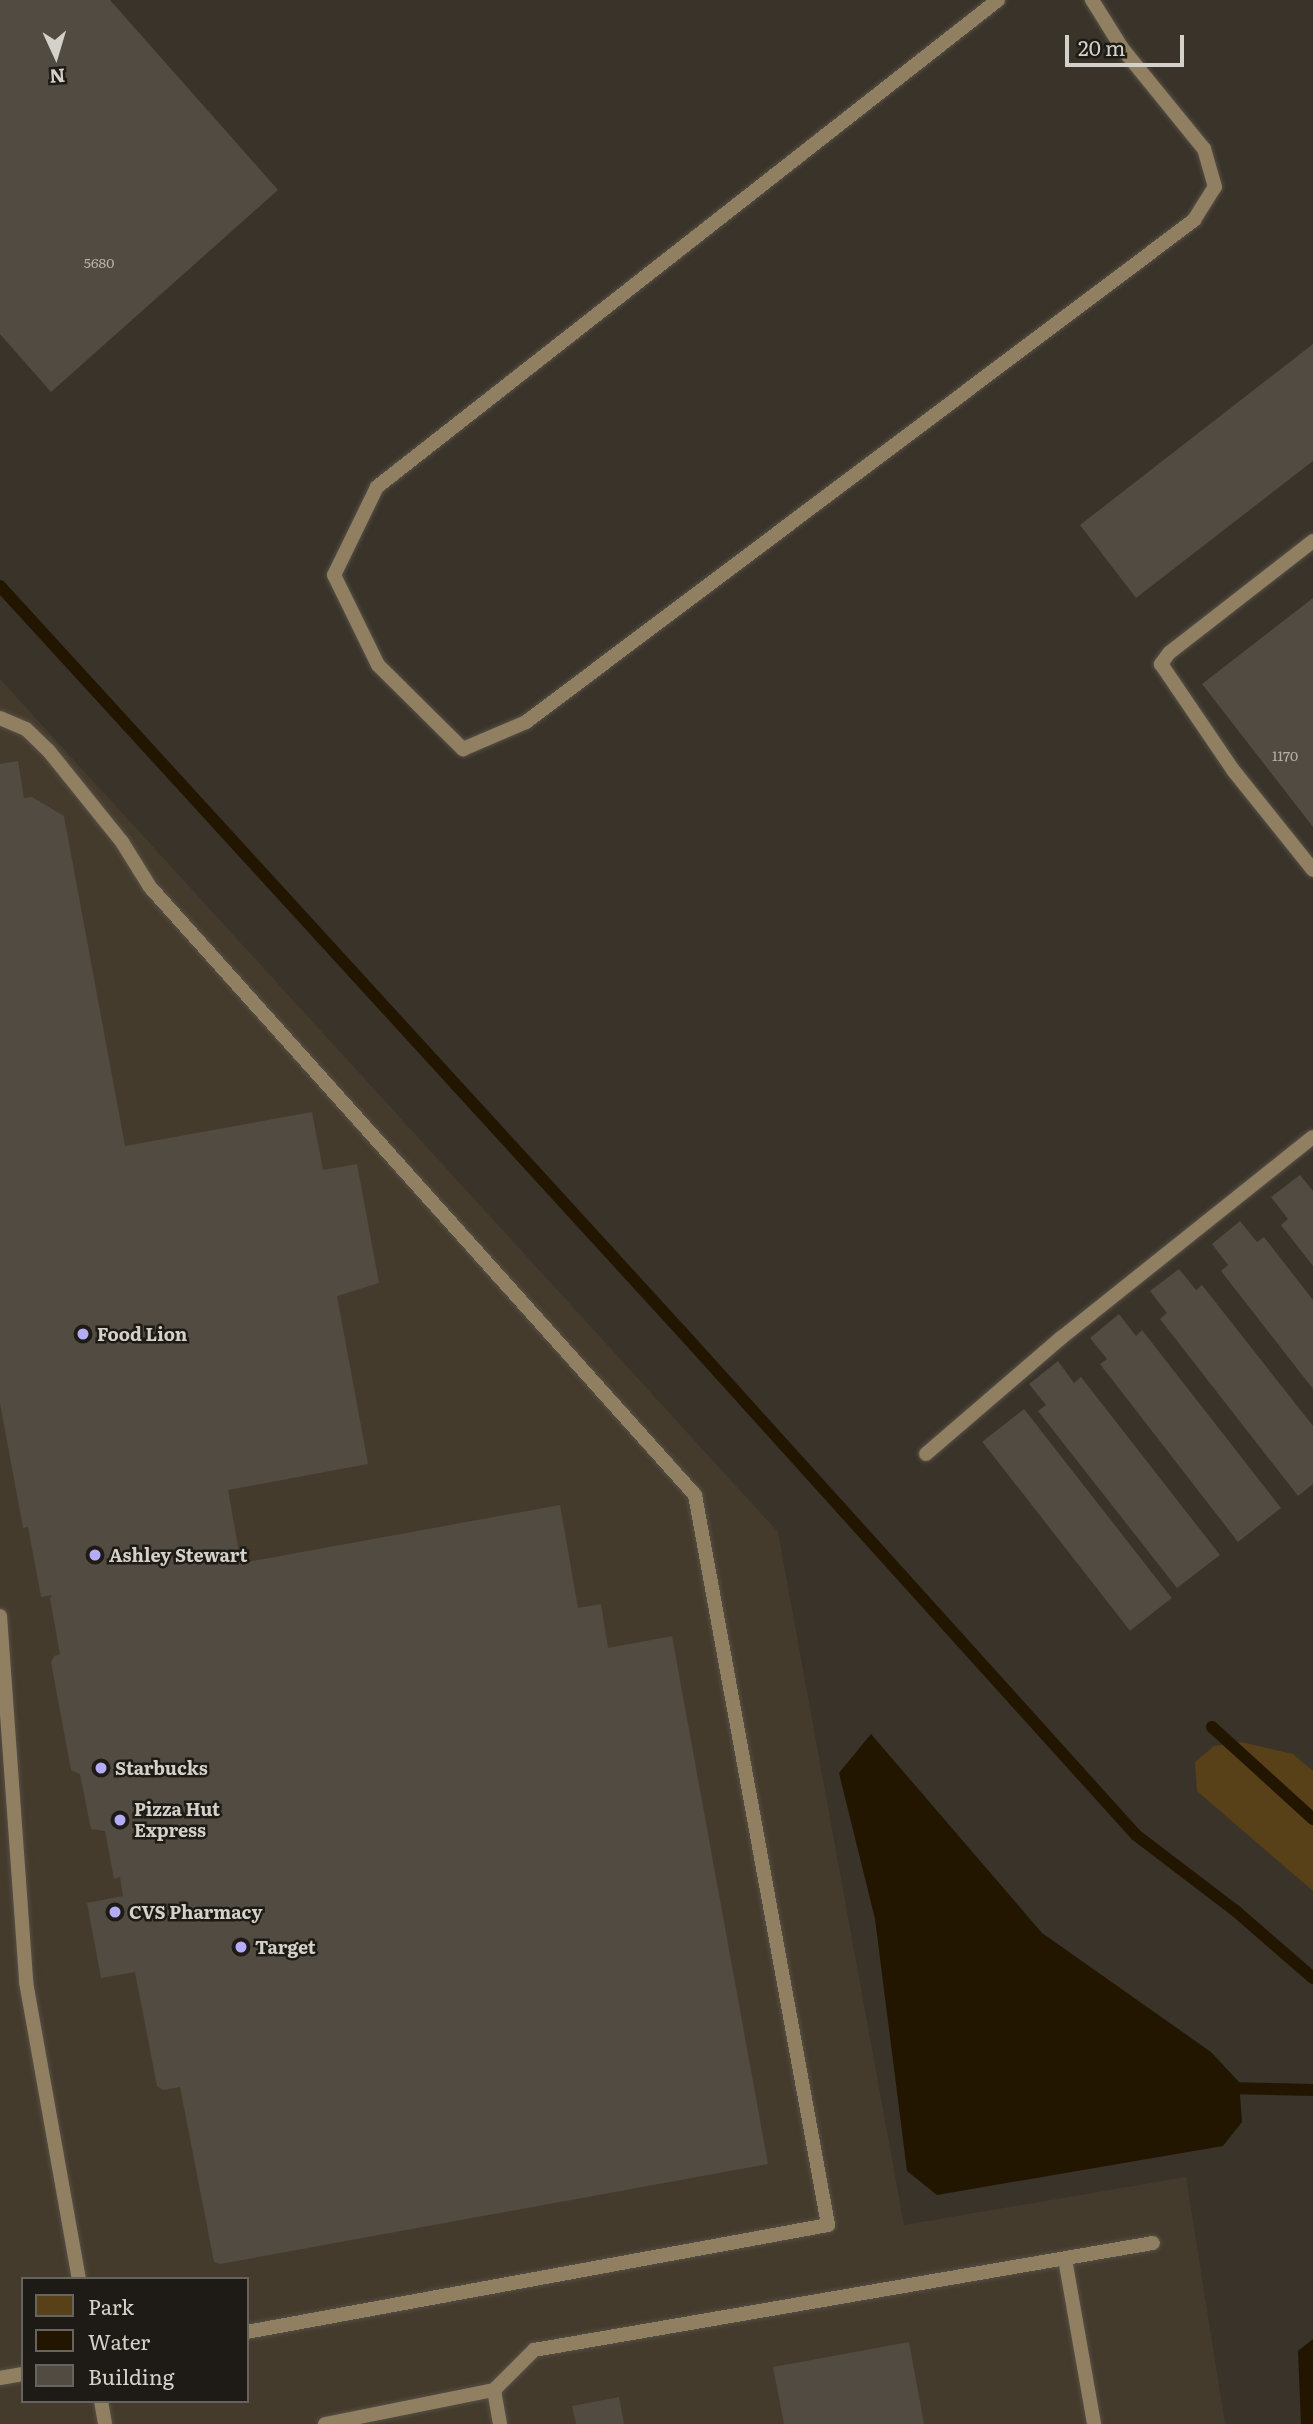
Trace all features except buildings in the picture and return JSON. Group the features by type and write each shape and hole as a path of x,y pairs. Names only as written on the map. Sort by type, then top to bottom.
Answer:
{"lane":[{"path":"998,0 377,487 334,575 378,665 463,748 526,722 1194,220 1215,187 1205,149 1122,48 1092,0"},
{"path":"1313,541 1169,653 1161,664 1234,771 1313,870"},
{"path":"0,718 26,729 48,750 122,842 150,887 695,1496 828,2225 248,2332"},
{"path":"926,1454 1060,1338 1313,1137"},
{"path":"0,1616 26,1982 79,2277"},
{"path":"325,2424 494,2390 534,2350 1153,2243"},
{"path":"1065,2259 1094,2424"},
{"path":"0,2378 21,2374"},
{"path":"494,2390 500,2424"},
{"path":"101,2403 105,2424"}],"shaded area":[{"path":"0,679 778,1532 904,2225 1186,2177 1225,2424 0,2424"}],"green space":[{"path":"1241,1742 1293,1754 1313,1771 1313,1891 1197,1791 1195,1762 1214,1746"}],"water":[{"path":"871,1734 1042,1933 1211,2052 1239,2082 1242,2122 1223,2146 937,2195 907,2171 875,1919 839,1773"},
{"path":"1313,2339 1313,2424 1301,2424 1298,2351"}],"waterway":[{"path":"0,586 682,1332 1136,1835 1237,1912 1313,1978"},
{"path":"1212,1727 1313,1819"},
{"path":"1224,2088 1313,2090"}],"place":[{"name":"Food Lion","path":"83,1334"},
{"name":"Ashley Stewart","path":"95,1555"},
{"name":"Starbucks","path":"101,1768"},
{"name":"Pizza Hut Express","path":"120,1820"},
{"name":"CVS Pharmacy","path":"115,1912"},
{"name":"Target","path":"241,1947"}]}
